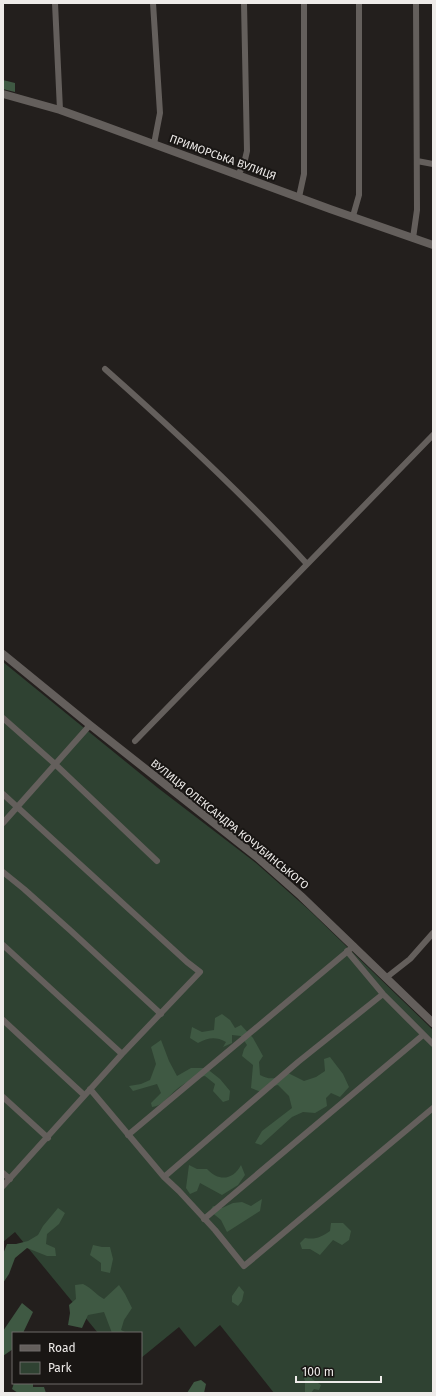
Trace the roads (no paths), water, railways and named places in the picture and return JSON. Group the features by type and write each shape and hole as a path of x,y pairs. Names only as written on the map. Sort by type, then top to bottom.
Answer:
{"street":[{"path":"55,3 60,110"},
{"path":"153,3 160,113 154,144"},
{"path":"238,175 244,164 247,151 244,3"},
{"path":"299,197 304,174 304,3"},
{"path":"353,216 359,195 359,3"},
{"path":"414,238 417,210 416,3"},
{"name":"ПРИМОРСЬКА ВУЛИЦЯ","path":"3,94 60,110 330,209 433,245"},
{"path":"417,161 433,164"},
{"path":"106,369 148,407 269,523 307,564"},
{"path":"135,741 433,435"},
{"name":"ВУЛИЦЯ ОЛЕКСАНДРА КОЧУБИНСЬКОГО","path":"3,654 257,857 301,896 350,948 387,977 433,1023"},
{"path":"3,718 55,764 157,861"},
{"path":"3,823 90,725"},
{"path":"3,794 186,962 200,972 84,1095 48,1138 3,1186"},
{"path":"3,872 161,1014"},
{"path":"387,977 410,960 433,933"},
{"path":"3,945 122,1054"},
{"path":"128,1135 350,948 383,994 433,1044"},
{"path":"164,1177 298,1062 383,994"},
{"path":"3,1020 84,1095"},
{"path":"204,1219 423,1035"},
{"path":"90,1089 164,1177 179,1191 244,1266 433,1108"},
{"path":"3,1097 48,1138"},
{"path":"3,1173 10,1179"}]}
